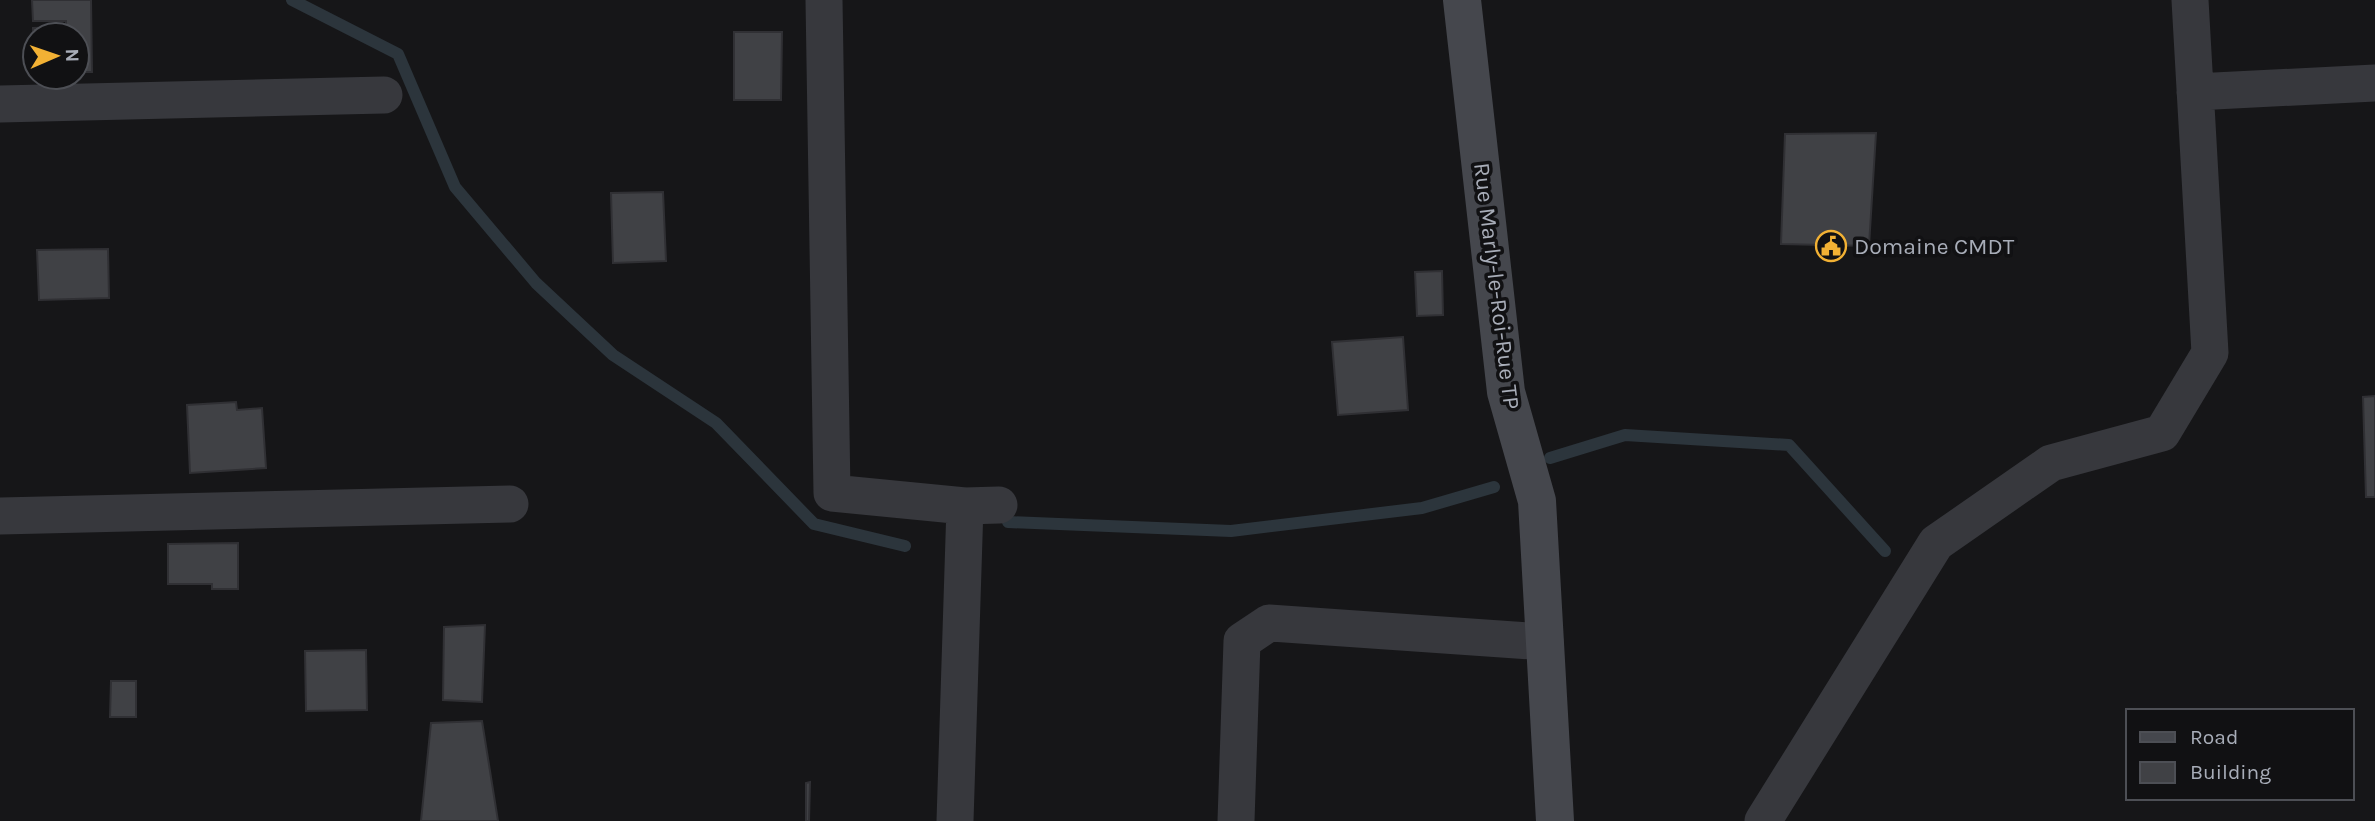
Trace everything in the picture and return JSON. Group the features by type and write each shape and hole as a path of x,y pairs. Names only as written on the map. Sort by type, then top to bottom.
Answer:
{"street":[{"path":"824,0 832,492 982,505 954,821"},
{"name":"Rue Marly-le-Roi-Rue TP","path":"1462,0 1506,392 1537,501 1555,821"},
{"path":"1763,821 1936,542 2051,463 2162,433 2210,353 2190,0"},
{"path":"2196,92 2375,83"},
{"path":"0,104 384,95"},
{"path":"0,516 510,504"},
{"path":"1236,821 1242,641 1269,623 1545,642"}],"building":[{"path":"32,0 91,0 92,72 91,21 33,21"},
{"path":"734,32 782,32 781,100 734,100"},
{"path":"1876,133 1869,246 1781,244 1785,134"},
{"path":"663,192 666,261 613,263 611,193"},
{"path":"108,249 109,298 39,300 37,250"},
{"path":"1442,271 1443,315 1417,316 1415,272"},
{"path":"1403,337 1408,410 1338,415 1332,342"},
{"path":"2375,396 2375,497 2366,497 2363,397"},
{"path":"236,402 237,410 262,408 266,468 190,473 187,405"},
{"path":"238,543 238,589 212,589 212,584 168,584 168,544"},
{"path":"485,625 482,702 443,700 444,627"},
{"path":"366,650 367,710 306,711 305,651"},
{"path":"111,681 136,681 136,717 110,717"},
{"path":"482,721 498,821 421,821 431,723"},
{"path":"810,782 809,821 806,821 806,783"}],"waterway":[{"path":"292,0 398,54 455,187 536,283 613,355 716,423 814,524 905,546"},
{"path":"1550,458 1625,435 1789,445 1885,551"},
{"path":"1008,522 1231,531 1422,508 1494,487"}],"place":[{"name":"Domaine CMDT","path":"1831,246"}]}
